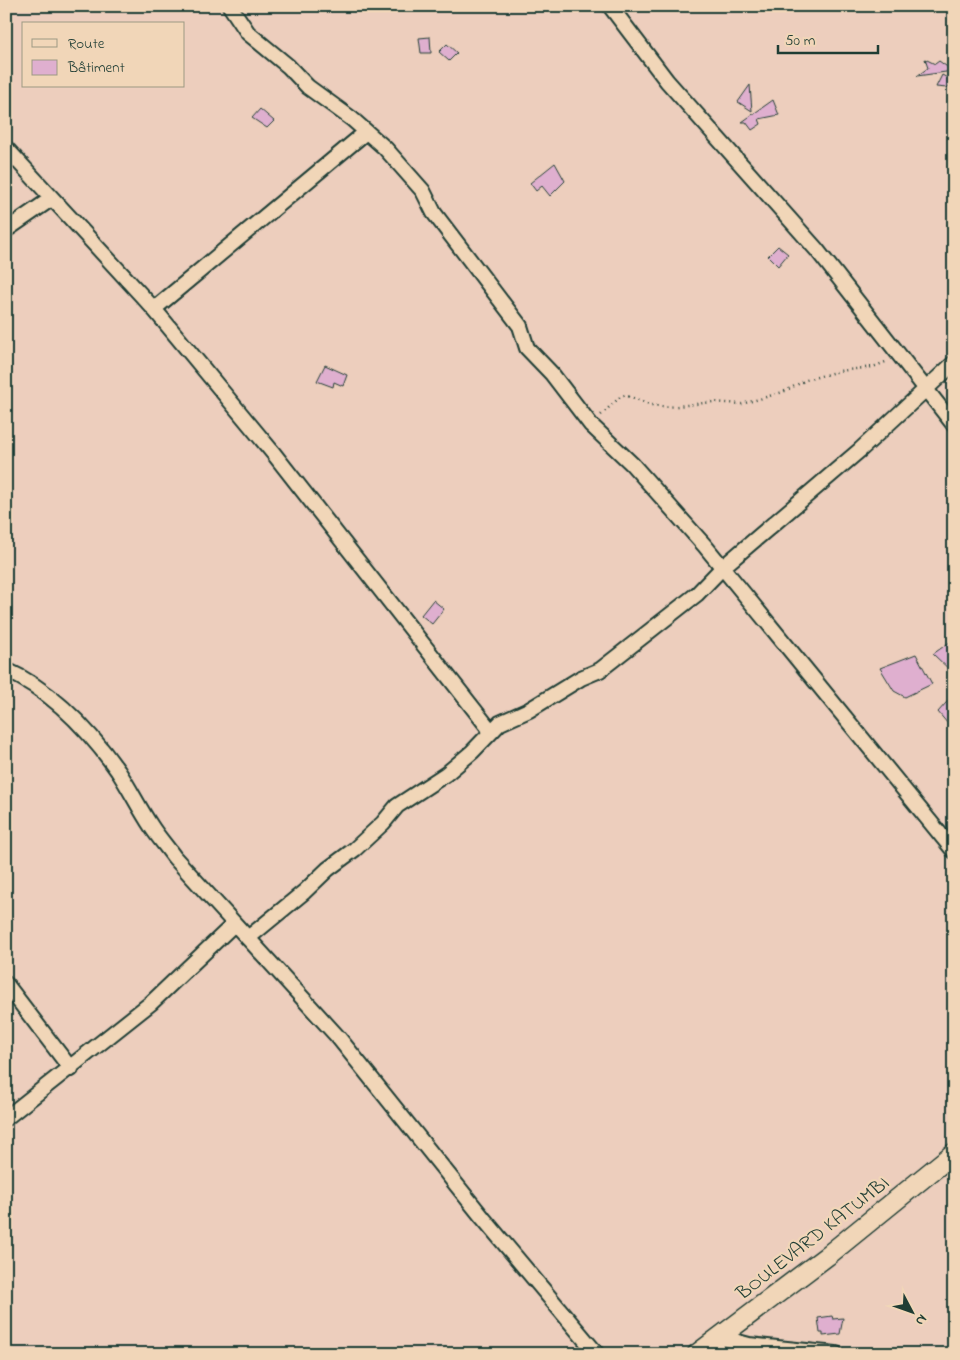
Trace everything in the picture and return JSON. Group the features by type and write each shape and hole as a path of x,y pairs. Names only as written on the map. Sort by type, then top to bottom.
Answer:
{"street":[{"path":"230,6 248,33 288,66 308,87 385,148 424,191 434,213 520,326 528,348 552,374 591,425 644,478 723,567 954,851"},
{"path":"610,6 667,81 817,250 954,424"},
{"path":"154,309 366,132"},
{"path":"6,148 51,200 154,309 274,454 491,731"},
{"path":"6,230 51,200"},
{"path":"248,938 304,892 328,869 355,849 383,823 397,806 446,774 472,752 500,723 529,710 581,678 600,670 697,594 723,567 860,450 954,363"},
{"path":"6,670 28,680 55,700 90,738 117,770 151,826 234,924 338,1038 483,1218 597,1354"},
{"path":"6,1118 71,1069 151,1003 234,924"},
{"path":"6,984 71,1069"},
{"name":"BOULEVARD KATUMBI","path":"697,1354 827,1256 954,1153"},
{"path":"719,1337 749,1345 836,1354"}],"path":[{"path":"591,425 620,397 625,395 652,405 669,407 713,402 742,404 783,392 806,380 839,371 873,367 900,355"}],"building":[{"path":"430,37 431,53 421,53 419,38"},
{"path":"447,44 457,53 449,61 439,52"},
{"path":"925,59 935,64 939,61 953,71 917,76 928,68"},
{"path":"942,75 953,81 947,88 936,87"},
{"path":"750,85 752,111 738,102"},
{"path":"773,100 779,115 759,119 761,124 752,130 746,122 742,122"},
{"path":"260,109 274,121 267,128 252,118"},
{"path":"555,163 565,181 550,196 542,186 536,191 530,183"},
{"path":"778,246 788,254 778,266 768,256"},
{"path":"325,365 347,375 343,386 334,382 333,387 317,381"},
{"path":"433,600 444,609 432,624 421,615"},
{"path":"954,639 954,674 933,654"},
{"path":"916,654 932,684 905,697 894,691 880,668"},
{"path":"954,694 954,719 948,724 938,712"},
{"path":"832,1316 833,1319 843,1318 840,1334 823,1336 823,1333 820,1333 818,1318"}]}
